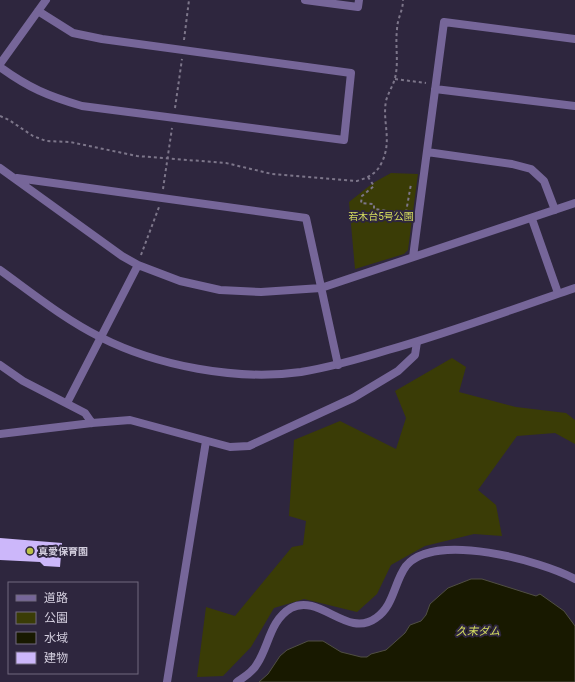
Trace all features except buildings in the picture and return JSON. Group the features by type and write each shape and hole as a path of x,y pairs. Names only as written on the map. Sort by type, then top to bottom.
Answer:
{"street":[{"path":"38,11 73,33 102,40 351,73 344,140 82,106 54,98 23,84 0,66 38,11 46,0"},
{"path":"305,0 358,7 359,0"},
{"path":"413,257 444,22 575,39"},
{"path":"436,86 575,106"},
{"path":"427,152 512,164 531,169 544,181 555,210"},
{"path":"0,168 105,245 138,265 180,281 220,290 260,292 321,288 532,219 575,203"},
{"path":"15,178 306,218 338,365"},
{"path":"532,219 558,293"},
{"path":"67,403 138,265"},
{"path":"0,270 61,314 100,337 146,355 187,367 228,373 264,374 300,372 338,365 417,342 575,288"},
{"path":"0,434 130,420 230,447 249,446 353,398 398,371 415,355 417,342"},
{"path":"0,365 23,381 85,413 92,423"},
{"path":"167,682 206,441"},
{"path":"237,682 257,665 274,626 282,614 292,608 314,607 348,623 365,623 376,619 386,609 407,566 427,553 453,550 523,560 558,570 575,579"}],"path":[{"path":"138,265 162,198 189,0"},
{"path":"395,79 436,86"},
{"path":"368,177 374,186 362,196 361,203 374,204 374,209 395,212 405,218 412,179 423,181"}],"green space":[{"name":"若木台5号公園","path":"391,173 418,174 408,250 404,254 355,269 349,202 373,183"},
{"path":"452,358 466,367 459,392 516,407 566,413 575,420 575,444 555,433 517,436 478,490 496,505 502,536 474,534 425,546 391,565 377,594 357,612 304,599 274,608 251,647 223,676 197,677 206,607 235,616 292,547 303,545 306,521 289,516 294,440 340,421 396,449 406,418 395,391"}],"water":[{"name":"久末ダム","path":"471,579 482,579 536,596 540,594 564,611 575,626 575,682 259,682 268,674 280,656 287,650 308,641 323,641 341,652 361,657 367,657 371,654 386,650 405,633 410,625 421,621 426,615 430,604 448,588"}],"place":[{"name":"真愛保育園","path":"30,551"}]}
